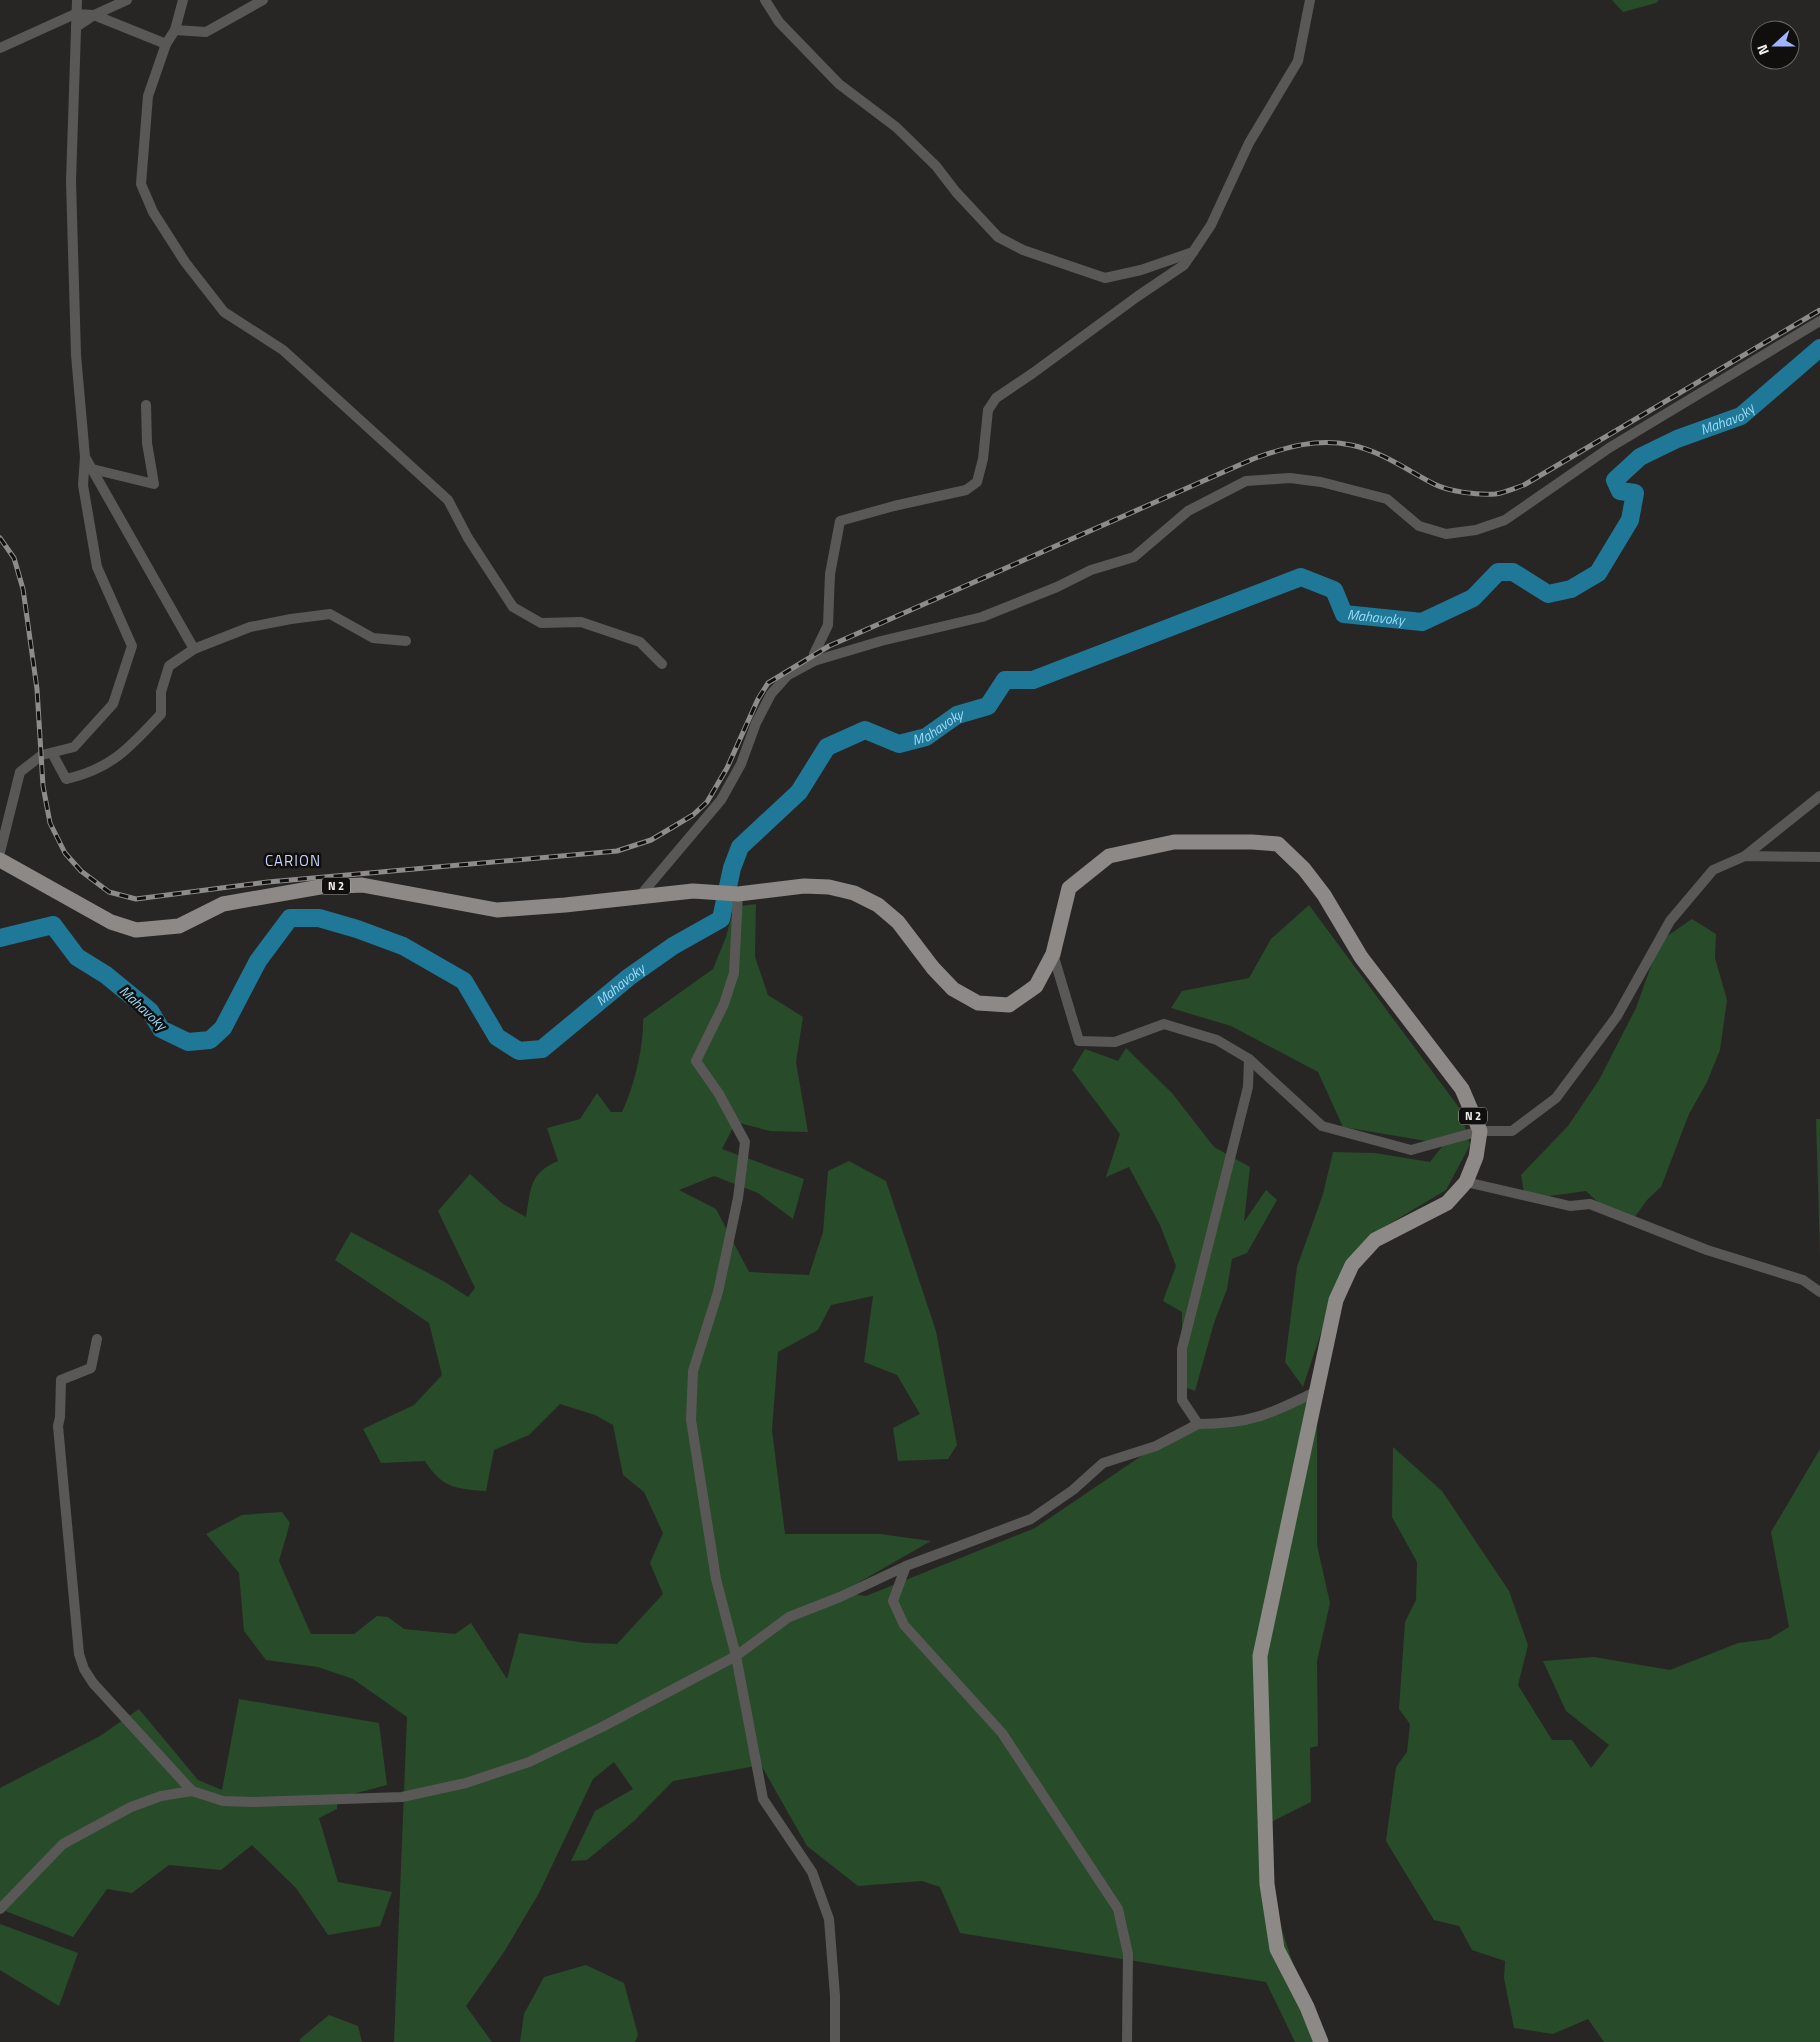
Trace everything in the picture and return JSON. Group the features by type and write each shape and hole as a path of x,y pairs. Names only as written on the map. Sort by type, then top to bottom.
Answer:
{"main road":[{"name":"N 2","path":"0,860 111,922 136,930 179,926 223,904 320,887 362,886 497,910 565,905 693,891 738,894 804,886 829,886 854,893 878,905 898,922 933,968 953,989 978,1003 1009,1005 1036,986 1052,954 1069,888 1109,856 1174,842 1278,844 1304,869 1324,894 1361,957 1462,1089 1480,1131 1476,1157 1466,1182 1447,1203 1375,1240 1352,1265 1336,1300 1260,1656 1267,1884 1277,1949 1306,2008 1320,2042"}],"street":[{"path":"0,852 20,772 42,755 74,747 113,704 132,646 98,567 82,485 86,456 76,355 72,181 77,0"},
{"path":"76,27 94,15 127,0"},
{"path":"183,0 175,30 166,44 148,96 141,184 153,212 185,262 224,312 283,350 448,500 468,538 513,607 542,623 581,622 640,642 662,664"},
{"path":"175,30 206,32 263,0"},
{"path":"765,0 779,22 839,84 896,127 936,166 956,192 998,237 1023,250 1104,278 1141,270 1192,252"},
{"path":"814,661 814,654 828,625 830,574 840,521 894,506 966,490 977,482 983,459 988,410 996,398 1184,265 1212,226 1249,142 1298,61 1310,0"},
{"path":"0,48 76,14 94,15 166,44"},
{"path":"639,897 721,800 741,764 756,724 771,694 788,675 814,661 881,641 982,618 1057,587 1091,570 1134,557 1188,511 1246,481 1290,478 1321,482 1387,499 1419,526 1446,534 1476,530 1505,520 1609,448 1820,321"},
{"path":"92,469 154,484 148,443 146,405"},
{"path":"86,456 194,649"},
{"path":"52,753 66,779 85,775 123,754 162,714 161,692 170,666 194,649 250,627 291,618 330,614 373,638 406,641"},
{"path":"1052,954 1079,1040 1115,1042 1164,1024 1217,1040 1249,1059 1322,1126 1411,1150 1480,1131 1512,1131 1556,1098 1616,1016 1670,921 1714,870 1745,856 1820,796"},
{"path":"1745,856 1820,857"},
{"path":"738,894 734,973 724,1004 696,1061 719,1094 745,1142 738,1198 718,1292 693,1371 691,1420 716,1579 736,1656 762,1799 812,1872 829,1919 835,1996 835,2042"},
{"path":"1198,1424 1182,1400 1182,1349 1248,1087 1249,1059"},
{"path":"1466,1182 1570,1206 1590,1204 1707,1250 1802,1280 1820,1292"},
{"path":"97,1340 91,1368 61,1380 58,1426 79,1654 84,1669 93,1683 192,1791"},
{"path":"0,1909 63,1844 131,1807 161,1796 192,1791 223,1801 254,1802 402,1797 466,1783 529,1762 602,1727 736,1656 789,1617 840,1597 906,1566 1031,1519 1073,1490 1102,1463 1156,1446 1198,1424 1232,1424 1272,1413 1316,1391"},
{"path":"906,1566 893,1601 904,1625 1002,1733 1118,1909 1128,1954 1127,2042"}],"green space":[{"path":"1612,0 1659,0 1656,3 1623,12"},
{"path":"756,904 755,957 768,995 803,1017 796,1062 808,1132 770,1131 736,1122 722,1149 804,1179 793,1219 758,1193 714,1176 679,1190 716,1209 749,1272 809,1275 823,1232 828,1171 849,1161 886,1181 936,1331 957,1445 948,1459 898,1461 893,1428 920,1414 897,1375 864,1362 873,1296 831,1305 818,1330 778,1352 772,1430 785,1534 880,1534 931,1541 842,1592 866,1596 1035,1528 1156,1446 1198,1424 1272,1413 1317,1391 1317,1545 1330,1603 1317,1661 1318,1746 1310,1748 1311,1802 1265,1825 1267,1884 1307,2007 1321,2042 1295,2042 1266,1982 960,1933 940,1887 922,1881 858,1886 807,1846 761,1765 673,1781 634,1821 587,1860 571,1861 595,1811 633,1789 614,1762 593,1779 539,1893 504,1952 466,2006 492,2042 394,2042 407,1717 353,1679 318,1667 266,1660 244,1631 239,1573 206,1534 242,1515 282,1512 290,1523 279,1561 311,1634 354,1634 377,1616 388,1617 404,1629 455,1634 471,1623 507,1679 519,1633 586,1643 617,1644 663,1594 650,1563 663,1533 644,1492 623,1475 613,1425 595,1415 560,1404 529,1435 494,1450 486,1491 458,1488 444,1482 437,1477 425,1461 381,1463 363,1429 414,1405 442,1375 429,1323 335,1260 351,1232 445,1282 468,1297 475,1288 438,1211 470,1174 503,1204 526,1217 531,1190 536,1177 541,1171 558,1161 547,1128 580,1119 597,1093 611,1112 622,1112 637,1067 642,1042 643,1019 713,969 726,937 734,907"},
{"path":"1309,905 1460,1109 1470,1145 1446,1190 1369,1236 1343,1266 1303,1387 1285,1362 1297,1267 1323,1194 1333,1152 1375,1153 1430,1162 1444,1144 1343,1127 1318,1072 1231,1026 1171,1008 1182,991 1249,978 1271,939"},
{"path":"1692,919 1716,934 1715,958 1727,1000 1720,1050 1707,1082 1689,1114 1661,1187 1647,1200 1634,1218 1600,1204 1586,1191 1549,1196 1524,1193 1521,1175 1568,1126 1599,1080 1636,1008 1660,941"},
{"path":"1126,1048 1172,1093 1214,1147 1250,1167 1244,1222 1266,1190 1277,1200 1247,1253 1232,1259 1227,1289 1214,1323 1195,1391 1182,1386 1182,1312 1163,1301 1176,1266 1160,1225 1129,1167 1106,1177 1120,1134 1072,1070 1085,1049 1118,1061"},
{"path":"1816,1119 1820,1119 1820,1255"},
{"path":"1393,1447 1442,1491 1509,1591 1528,1645 1518,1685 1552,1740 1572,1740 1591,1768 1609,1745 1566,1711 1543,1661 1594,1657 1670,1670 1738,1643 1769,1639 1789,1627 1771,1532 1820,1449 1820,2042 1604,2042 1588,2019 1553,2034 1514,2028 1504,1978 1505,1961 1472,1950 1459,1926 1434,1920 1386,1841 1396,1767 1407,1752 1410,1724 1399,1709 1405,1622 1416,1600 1417,1562 1392,1517"},
{"path":"239,1699 379,1723 387,1785 337,1798 337,1809 319,1818 338,1882 392,1892 380,1926 328,1935 296,1888 252,1845 221,1870 169,1865 132,1893 107,1889 73,1937 0,1909 0,1788 100,1736 139,1709 198,1780 222,1790"},
{"path":"0,1924 78,1953 59,2006 0,1970"},
{"path":"586,1965 624,1983 638,2035 635,2042 520,2042 524,2014 544,1977"},
{"path":"329,2015 358,2026 362,2042 300,2042 300,2039"}],"waterway":[{"name":"Mahavoky","path":"0,938 53,925 77,957 106,975 150,1011 161,1029 188,1042 210,1040 223,1028 258,961 290,918 319,918 357,929 403,946 464,981 497,1037 519,1051 542,1049 629,977 673,946 721,919 732,868 740,847 799,792 827,747 865,730 899,744 926,737 957,715 988,706 1005,680 1033,680 1301,577 1334,590 1344,614 1422,622 1473,598 1498,572 1513,572 1548,594 1571,589 1598,573 1630,520 1635,493 1620,491 1615,480 1640,457 1677,439 1741,416 1820,348"}],"railway":[{"path":"0,538 14,558 23,589 37,689 43,786 50,823 65,853 81,871 109,892 136,899 268,882 617,851 651,840 693,815 707,802 727,768 758,699 768,683 829,646 1253,459 1289,447 1313,443 1351,445 1383,456 1434,484 1448,489 1488,494 1510,490 1524,485 1820,310"}],"district":[{"name":"CARION","path":"293,861"}]}
